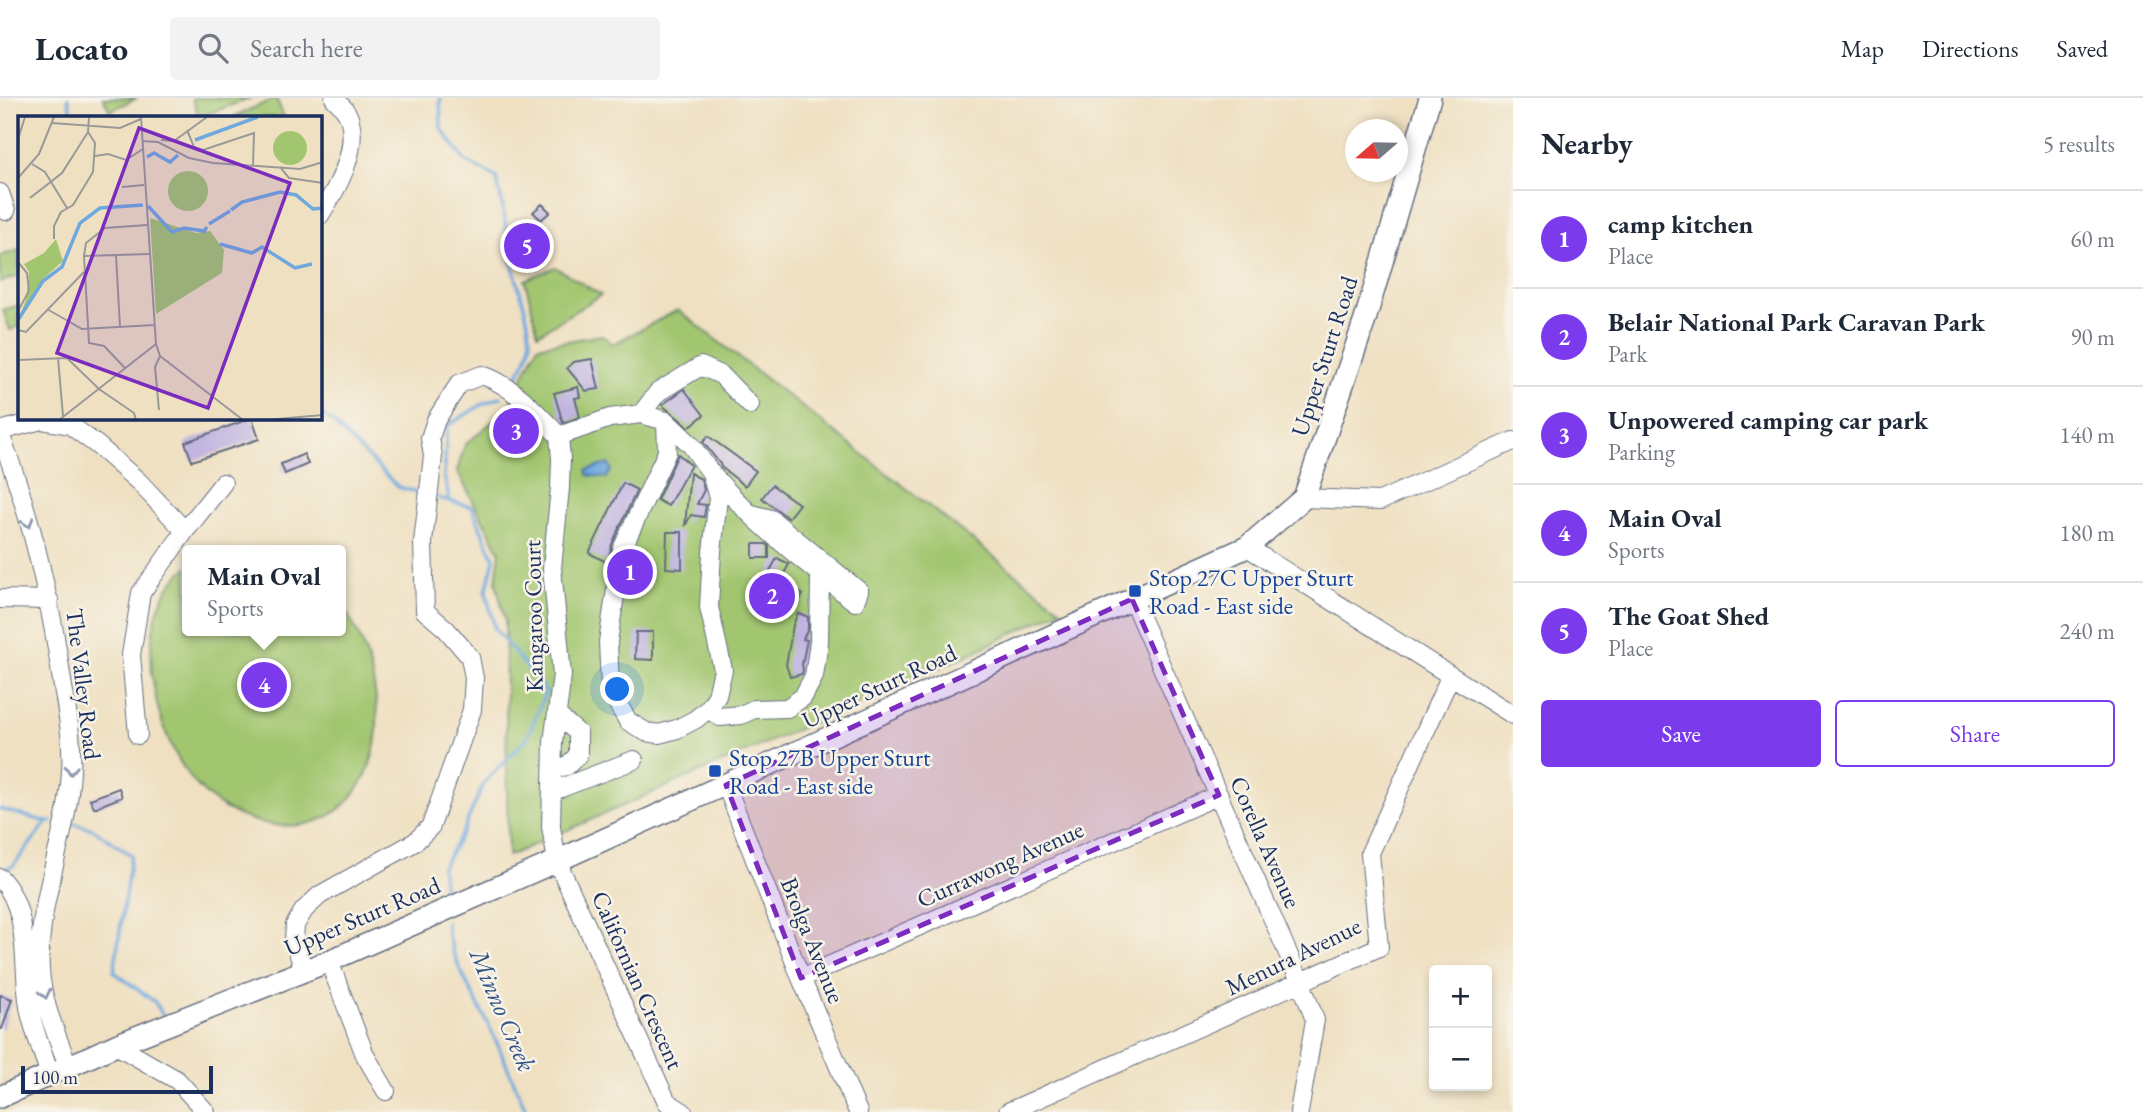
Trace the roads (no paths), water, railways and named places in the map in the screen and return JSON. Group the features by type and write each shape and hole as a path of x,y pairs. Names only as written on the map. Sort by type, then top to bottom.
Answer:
{"main road":[{"name":"Upper Sturt Road","path":"0,1097 116,1045 328,961 557,860 1247,547 1304,498 1365,320 1430,98"}],"street":[{"path":"322,211 346,164 352,143 350,118 334,98"},
{"path":"0,193 6,211"},
{"path":"641,414 658,393 701,366 721,375 750,405"},
{"path":"304,971 294,940 295,925 304,910 320,895 415,842 431,826 472,710 474,678 470,657 446,629 425,611 423,542 433,456 430,438 436,420 459,384 482,375 497,380 524,400 559,436 610,418 641,414 666,421 691,445 734,499 820,576 855,602 859,592 832,568 771,519 752,514"},
{"path":"0,432 41,420 70,425 139,482 185,531"},
{"path":"666,421 667,452 622,549 608,642 610,685 628,721 646,732 659,734 677,729 696,719 718,696 723,670 709,607 718,498 711,473"},
{"name":"The Valley Road","path":"0,432 49,600 69,723 72,763 69,796 43,922 40,969 59,1071"},
{"name":"Kangaroo Court","path":"553,837 553,769 562,675 552,568 561,459 559,436"},
{"path":"1304,498 1380,502 1513,441"},
{"path":"138,735 131,655 141,593 223,483"},
{"path":"1247,547 1513,715"},
{"path":"708,709 720,717 741,715 754,709 787,708 803,697 814,676 819,642 820,576"},
{"path":"0,599 49,600"},
{"name":"Corella Avenue","path":"1132,599 1315,1020 1299,1112"},
{"name":"Menura Avenue","path":"1008,1112 1379,947 1370,853 1450,677"},
{"path":"553,791 634,760"},
{"name":"Brolga Avenue","path":"726,785 801,978 858,1112"},
{"name":"Currawong Avenue","path":"801,978 1219,795"},
{"name":"Californian Crescent","path":"553,837 557,860 667,1102 683,1112"},
{"path":"0,878 12,891 18,907 30,1010 59,1071"},
{"path":"328,961 365,1055 386,1091"},
{"path":"116,1045 177,1080 206,1112"}],"water":[{"path":"608,464 612,469 607,478 588,475 587,470"}],"waterway":[{"name":"Minno Creek","path":"68,98 72,116"},
{"path":"440,98 441,128 465,161 496,177 530,341 529,351 514,380"},
{"path":"450,501 444,477 447,426 483,404 501,397"},
{"name":"Minno Creek","path":"322,415 398,487 417,492"},
{"name":"Minno Creek","path":"438,498 472,507 494,559 486,592 495,629 546,691 527,738 484,783 462,833 442,867 444,898"},
{"path":"0,809 47,822"},
{"path":"0,870 13,866 47,822 52,822"},
{"path":"72,823 93,829 131,855 114,972 155,1002 163,1016"},
{"name":"Minno Creek","path":"446,922 457,963 492,1032 527,1112"}],"place":[{"name":"The Goat Shed","path":"527,246"},
{"name":"Unpowered camping car park","path":"516,431"},
{"name":"camp kitchen","path":"630,572"},
{"name":"Stop 27C Upper Sturt Road - East side","path":"1135,591"},
{"name":"Belair National Park Caravan Park","path":"772,596"},
{"name":"Main Oval","path":"264,685"},
{"name":"Stop 27B Upper Sturt Road - East side","path":"715,771"}]}
